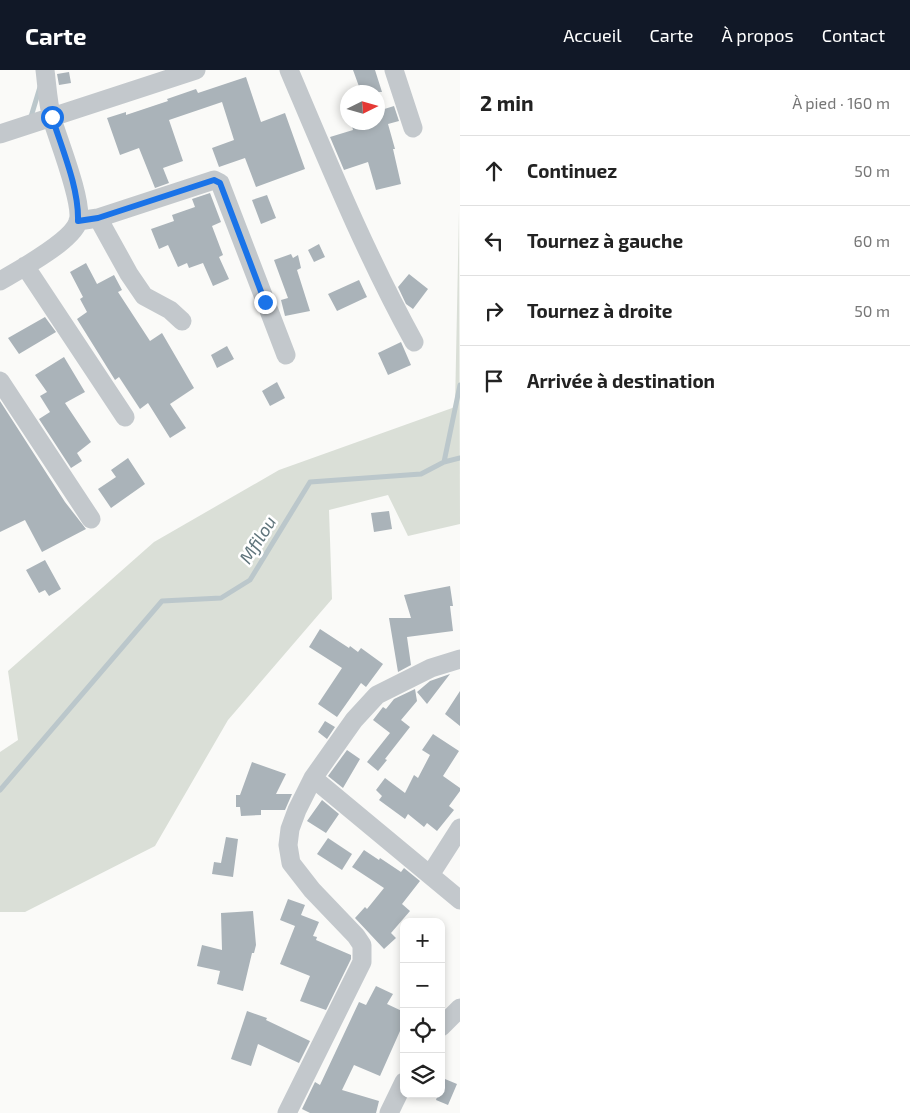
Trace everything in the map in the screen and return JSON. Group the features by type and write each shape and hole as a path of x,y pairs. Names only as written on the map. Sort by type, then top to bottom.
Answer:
{"street":[{"path":"0,281 50,251 66,237 78,221 78,211 68,166 52,117 45,70"},
{"path":"0,134 196,70"},
{"path":"289,70 348,209 391,300 414,342"},
{"path":"394,70 413,128"},
{"path":"78,221 98,218 214,180 220,183 286,355"},
{"path":"98,218 129,274 144,296 170,310 182,321"},
{"path":"25,266 125,417"},
{"path":"0,381 91,519"},
{"path":"287,1113 362,962 363,952 362,945 356,936 312,890 291,863 288,844 290,829 297,810 313,778 354,720 377,695 431,668 460,659"},
{"path":"313,778 460,900"},
{"path":"430,875 460,828"},
{"path":"445,1022 460,1008"},
{"path":"389,1113 400,1090"}],"shaded area":[{"path":"459,211 460,524 408,536 388,495 329,510 332,599 228,720 155,846 25,912 0,912 0,752 18,740 8,671 154,542 279,470 455,407"}],"building":[{"path":"353,70 375,70 380,85 358,85"},
{"path":"69,72 71,83 59,85 57,74"},
{"path":"246,77 261,122 285,113 305,169 256,187 245,158 219,167 212,148 234,140 222,102 169,120 183,161 163,168 169,183 155,188 139,148 120,155 107,118 126,112 126,115 196,89 198,93"},
{"path":"394,106 399,121 388,124 395,149 393,149 401,184 376,190 368,162 344,170 330,137 353,130 385,130 385,109"},
{"path":"210,193 221,222 212,226 223,255 219,257 229,279 213,286 203,263 189,268 187,263 178,267 168,245 159,249 151,229 174,221 172,215 195,207 192,199"},
{"path":"267,195 276,218 261,224 252,200"},
{"path":"319,244 325,257 314,262 308,250"},
{"path":"291,254 293,258 298,255 301,268 297,270 310,311 285,316 281,300 288,298 274,260"},
{"path":"86,263 97,284 114,275 122,290 118,292 150,341 162,333 194,388 170,404 186,428 170,438 148,403 140,409 119,377 115,380 77,319 87,312 80,299 83,297 70,272"},
{"path":"409,274 428,289 413,309 406,304 398,287"},
{"path":"359,280 367,297 337,311 328,294"},
{"path":"45,317 56,332 19,354 8,338"},
{"path":"401,342 411,365 388,375 378,353"},
{"path":"227,346 234,359 217,368 211,355"},
{"path":"64,357 85,392 65,403 91,442 77,453 82,461 71,468 39,419 50,412 40,396 47,392 35,375"},
{"path":"277,382 285,398 270,406 262,391"},
{"path":"0,401 65,502 86,529 42,552 25,520 0,532"},
{"path":"128,458 145,484 111,508 98,489 116,477 111,470"},
{"path":"389,511 392,529 374,532 371,513"},
{"path":"45,560 61,589 49,596 45,590 39,593 26,570"},
{"path":"450,586 453,606 450,606 453,631 407,637 411,665 398,672 389,618 411,618 404,595"},
{"path":"320,629 349,648 350,646 358,652 361,648 383,664 366,687 361,683 337,717 318,704 342,668 309,647"},
{"path":"450,674 427,704 417,692 430,681"},
{"path":"415,689 417,701 401,720 410,727 378,771 367,762 390,733 373,720 383,707 386,709 394,699"},
{"path":"460,691 460,726 445,714"},
{"path":"325,721 335,727 327,739 318,732"},
{"path":"433,734 459,751 443,776 460,788 460,791 449,806 454,810 437,831 427,823 424,827 408,814 405,819 379,800 382,796 376,790 385,778 405,793 414,775 418,778 430,755 422,750"},
{"path":"347,750 360,759 343,788 328,776"},
{"path":"252,762 286,774 276,794 292,794 285,810 261,810 261,815 241,816 240,807 236,807 236,795 240,795"},
{"path":"322,800 339,814 326,833 307,821"},
{"path":"226,837 238,839 233,877 212,874 214,862 221,863"},
{"path":"328,838 352,854 342,870 317,854"},
{"path":"364,850 401,872 404,868 420,881 402,904 410,911 404,918 400,918 400,923 391,933 396,938 384,949 355,918 365,907 367,909 384,888 352,867"},
{"path":"288,899 305,905 301,915 319,922 313,936 317,937 316,940 351,955 351,959 326,1010 300,1001 310,976 280,964 295,926 280,920"},
{"path":"253,911 256,945 254,953 252,953 243,991 217,984 220,971 197,966 202,945 222,950 221,913"},
{"path":"376,986 393,994 387,1004 400,1010 400,1031 380,1076 354,1065 342,1090 379,1101 376,1113 310,1113 302,1109 315,1082 320,1085 359,1002 366,1005"},
{"path":"247,1011 267,1018 266,1020 310,1041 299,1063 258,1044 251,1066 231,1059"},
{"path":"445,1079 457,1084 448,1105 436,1100 437,1098 445,1098"}],"waterway":[{"path":"30,120 40,87"},
{"path":"444,462 460,385"},
{"name":"Mfilou","path":"0,790 162,601 221,598 250,580 310,482 421,474 444,462 460,458"}],"route":[{"path":"52,117 68,166 78,211 78,221 98,218 214,180 217,181 220,183 265,302"}]}
